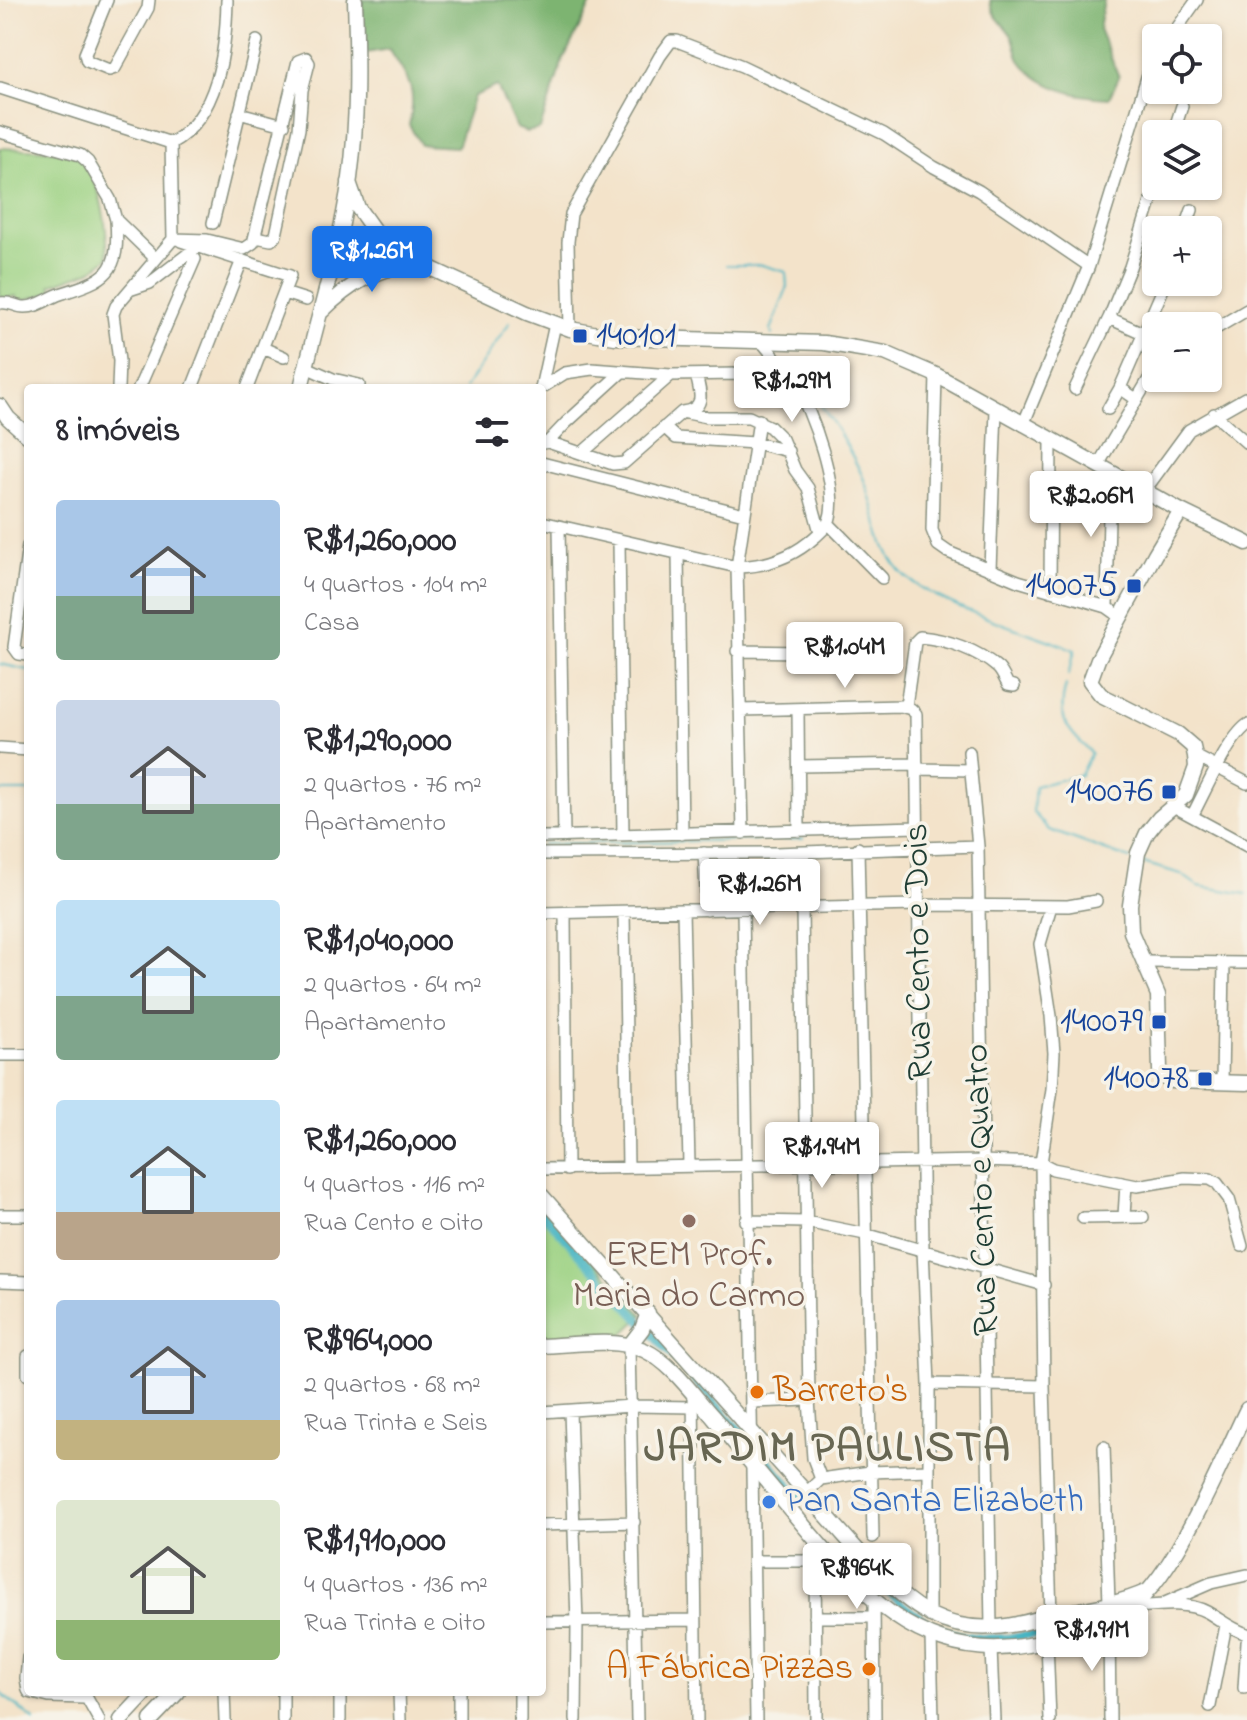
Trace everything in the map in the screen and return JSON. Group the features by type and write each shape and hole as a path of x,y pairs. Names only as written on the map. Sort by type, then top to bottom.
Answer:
{"main road":[{"path":"302,384 349,182 355,132 355,0"},
{"path":"349,182 358,208 380,239 417,262 562,326 615,337 824,343 864,347 903,359 1181,511 1247,543"},
{"path":"320,313 338,294 363,277 379,270 417,262"},
{"path":"4,412 24,432"},
{"path":"1181,511 1090,676 1093,687 1101,695 1178,734 1194,752 1196,767 1186,795 1159,818 1147,833 1138,853 1129,923 1158,995 1159,1058 1163,1077 1173,1081 1247,1083"},
{"path":"546,1201 645,1321 751,1432 892,1588 929,1616 956,1625 991,1628 1109,1604 1152,1590"},
{"path":"629,1346 645,1321"},
{"path":"546,1346 629,1346 646,1351 666,1366 815,1539 874,1602 931,1637 965,1647 991,1649 1047,1642 1109,1625 1137,1607 1175,1554 1247,1409"},
{"path":"121,1720 142,1696"},
{"path":"151,1720 174,1696"}],"street":[{"path":"107,0 85,54 87,61 113,70 149,0"},
{"path":"0,88 171,143 183,136 207,107 223,48 227,0"},
{"path":"1180,24 1197,0"},
{"path":"213,223 257,41"},
{"path":"542,384 562,326 571,214 671,41 681,41 729,60 874,128 934,167 979,191 1089,266"},
{"path":"173,239 207,240 244,249 253,243 298,61 306,58 309,63 302,90 299,129 276,235 268,240 256,237"},
{"path":"1023,425 1089,266 1142,94"},
{"path":"1178,120 1182,106"},
{"path":"239,113 284,125"},
{"path":"0,132 80,155 88,162 110,199 116,220 116,255 104,275 93,284 23,308 8,302 0,303"},
{"path":"118,384 119,361 113,314 116,306 173,239 171,143"},
{"path":"1075,389 1130,267 1152,200"},
{"path":"1190,216 1192,210"},
{"path":"116,220 156,259"},
{"path":"173,239 196,253 242,260 290,276 249,384"},
{"path":"131,289 150,283 196,253"},
{"path":"141,384 196,253"},
{"path":"194,384 242,260"},
{"path":"284,293 306,300"},
{"path":"1222,325 1247,310"},
{"path":"1109,318 1142,333"},
{"path":"1108,409 1142,340"},
{"path":"546,523 737,567 787,558 824,528 830,497 823,453 811,415 794,382 763,343"},
{"path":"263,348 284,357"},
{"path":"306,367 333,379 355,384"},
{"path":"546,385 574,371 592,369 671,375 739,374 794,382"},
{"path":"546,441 623,371"},
{"path":"582,453 671,375"},
{"path":"546,442 604,462 621,464 682,412 694,411 700,396 696,375"},
{"path":"936,375 932,530 938,545 990,569 1107,607 1121,617"},
{"path":"1120,388 1136,399"},
{"path":"1107,607 1104,468 1142,389"},
{"path":"1145,490 1189,430 1245,398"},
{"path":"990,569 996,410"},
{"path":"682,412 707,417 749,417 777,433 795,470 808,488 824,528 882,578"},
{"path":"1214,414 1247,443"},
{"path":"743,833 737,567 759,420"},
{"path":"664,427 676,438 755,443 788,451"},
{"path":"1050,591 1051,439"},
{"path":"546,464 744,514"},
{"path":"559,526 564,836"},
{"path":"619,541 623,835"},
{"path":"678,554 682,834"},
{"path":"24,575 14,647 19,654 24,655"},
{"path":"740,710 906,706 915,642 920,637 977,654 1001,670 1008,685 1014,686"},
{"path":"737,651 864,653"},
{"name":"Rua Cento e Dois","path":"906,706 914,711 916,720 923,1250 929,1384 929,1616"},
{"path":"798,709 799,831"},
{"path":"1192,816 1218,766 1240,730 1247,725"},
{"path":"0,748 24,750"},
{"name":"Rua Cento e Quatro","path":"969,752 978,846 991,1628"},
{"path":"1194,752 1247,783"},
{"path":"799,766 971,770"},
{"path":"1175,807 1247,846"},
{"path":"546,837 918,827"},
{"path":"546,854 978,846"},
{"path":"858,848 873,1537"},
{"path":"704,853 707,910"},
{"path":"546,913 919,905 1051,906 1096,901"},
{"path":"1051,906 1040,944 1054,1053 1041,1163 1051,1616"},
{"path":"802,908 809,1400 813,1458 821,1479"},
{"path":"743,909 756,1720"},
{"path":"683,910 689,1165"},
{"path":"624,912 628,1167"},
{"path":"565,913 567,1170"},
{"path":"1144,962 1247,963"},
{"path":"1222,1082 1224,963"},
{"path":"0,1055 24,1055"},
{"path":"546,1169 981,1161 1041,1163 1053,1169 1137,1186 1185,1178 1210,1179 1229,1199 1242,1246"},
{"path":"1124,1216 1126,1184"},
{"path":"0,1215 24,1215"},
{"path":"1083,1218 1143,1217"},
{"path":"746,1221 806,1222 865,1234 1044,1285"},
{"path":"0,1281 24,1282"},
{"path":"629,1346 637,1720"},
{"path":"929,1384 1044,1386"},
{"path":"546,1412 693,1400 697,1720"},
{"path":"752,1402 809,1400"},
{"path":"570,1411 577,1622 576,1720"},
{"path":"1104,1447 1109,1604"},
{"path":"806,1493 821,1479 870,1472 929,1470"},
{"path":"546,1525 634,1522"},
{"path":"815,1539 816,1720"},
{"path":"754,1561 814,1561"},
{"path":"1161,1605 1211,1583 1247,1575"},
{"path":"874,1602 875,1720"},
{"path":"1137,1607 1161,1605 1195,1608 1247,1634"},
{"path":"815,1617 873,1617"},
{"path":"546,1622 695,1620"},
{"path":"1109,1625 1110,1720"},
{"path":"1210,1706 1226,1625"},
{"path":"931,1637 933,1720"},
{"path":"1047,1642 1050,1720"},
{"path":"1244,1688 1247,1642"},
{"path":"991,1649 994,1720"},
{"path":"86,1696 99,1720"},
{"path":"224,1696 225,1720"},
{"path":"283,1696 283,1720"},
{"path":"340,1696 340,1720"},
{"path":"399,1696 400,1720"},
{"path":"459,1696 459,1720"},
{"path":"520,1696 520,1720"},
{"path":"167,1704 167,1720"}],"green space":[{"path":"362,0 593,0 563,60 540,129 527,132 516,128 497,86 474,96 457,147 421,145 409,125 412,93 401,68 389,49 366,53"},
{"path":"990,0 1104,0 1099,29 1119,77 1109,98 1060,89 1028,70 1020,60 1012,36 995,15"},
{"path":"0,148 50,150 74,155 91,174 97,187 106,232 108,258 90,271 51,285 53,292 17,302 17,296 0,299"},
{"path":"546,1208 643,1315 619,1338 546,1347"}],"waterway":[{"path":"726,265 762,265 786,272 787,288 771,330 772,335"},
{"path":"468,384 510,322"},
{"path":"799,379 825,411 854,459 866,484 883,541 896,567 906,577 942,599 1075,650 1068,675"},
{"path":"0,664 24,669"},
{"path":"1066,685 1063,715 1070,730 1091,753 1080,775 1035,786 1033,812 1049,830 1130,859"},
{"path":"0,791 24,791"},
{"path":"546,844 803,839"},
{"path":"1143,863 1181,874 1198,886 1247,894"},
{"path":"546,1217 747,1438"},
{"path":"760,1452 799,1496"},
{"path":"833,1532 898,1601 927,1622 956,1634 988,1638 1024,1636 1116,1614"},
{"path":"0,1693 34,1720"}],"place":[{"name":"140101","path":"580,336"},
{"name":"140075","path":"1134,586"},
{"name":"140076","path":"1169,792"},
{"name":"140079","path":"1159,1022"},
{"name":"140078","path":"1205,1079"},
{"name":"EREM Prof. Maria do Carmo","path":"689,1221"},
{"name":"Barreto's","path":"757,1392"},
{"name":"Pan Santa Elizabeth","path":"769,1502"},
{"name":"A Fábrica Pizzas","path":"869,1669"}],"district":[{"name":"JARDIM PAULISTA","path":"828,1449"}]}
